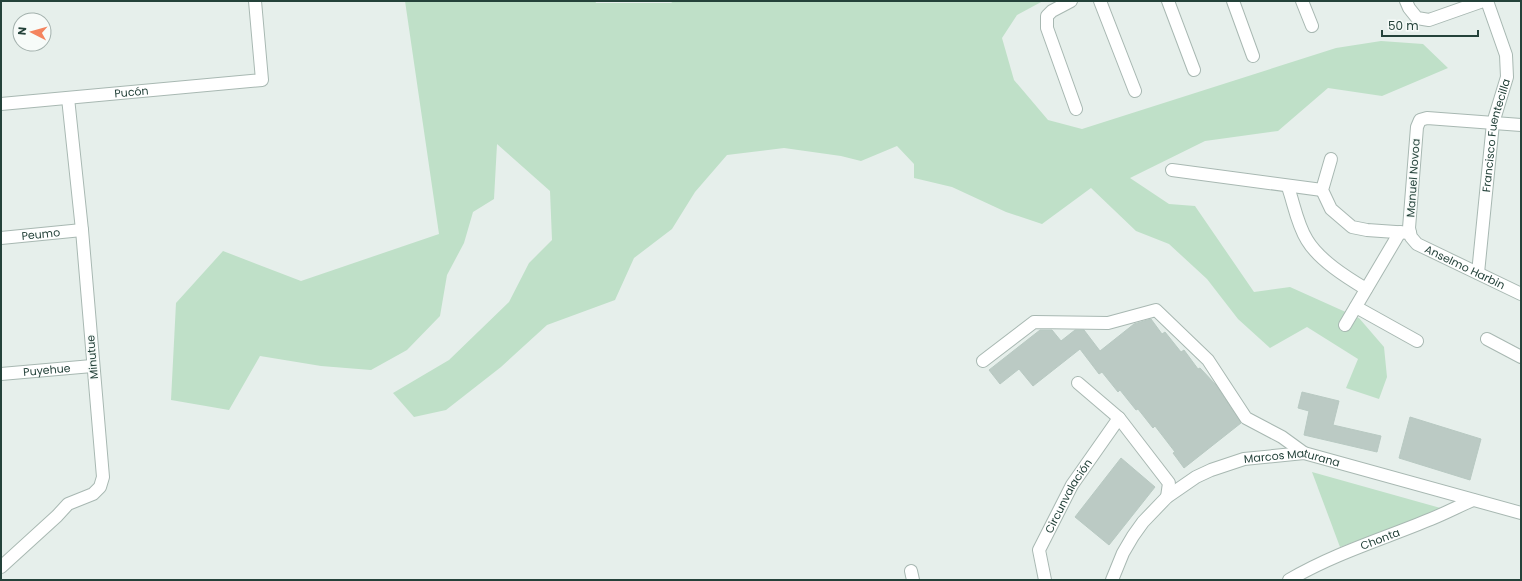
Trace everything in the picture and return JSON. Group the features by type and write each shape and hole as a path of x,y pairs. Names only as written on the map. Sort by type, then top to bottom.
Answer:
{"street":[{"name":"Pucón","path":"1,104 262,80 255,1"},
{"path":"1071,1 1052,10 1047,16 1047,28 1076,109"},
{"path":"1100,1 1135,91"},
{"path":"1168,1 1194,70"},
{"path":"1232,1 1253,56"},
{"path":"1302,1 1312,26"},
{"path":"1406,1 1409,8 1417,18 1429,20 1483,1"},
{"name":"Francisco Fuentecilla","path":"1478,273 1493,123 1507,77 1506,55 1487,1"},
{"name":"Minutue","path":"1,567 57,516 68,504 93,494 100,487 103,478 92,366 82,230 68,98"},
{"name":"Manuel Novoa","path":"1407,234 1409,228 1417,127 1420,120 1427,118 1493,123"},
{"path":"1493,123 1521,125"},
{"path":"1331,160 1322,190 1330,209 1352,227 1407,234"},
{"path":"1172,170 1288,187 1322,190"},
{"path":"1288,187 1307,240 1326,262 1344,276 1366,289"},
{"name":"Peumo","path":"1,238 82,230"},
{"path":"1345,325 1366,289 1407,234"},
{"name":"Anselmo Harbin","path":"1407,234 1417,244 1521,294"},
{"path":"1356,307 1417,341"},
{"path":"983,361 1034,322 1108,323 1156,310 1208,360 1246,418 1282,436 1304,453"},
{"path":"1487,339 1521,356"},
{"name":"Puyehue","path":"1,374 92,366"},
{"path":"1078,383 1119,418 1169,483 1167,497"},
{"name":"Circunvalación","path":"1045,580 1039,550 1072,485 1119,418"},
{"name":"Marcos Maturana","path":"1112,580 1121,558 1133,536 1143,522 1167,497 1196,477 1228,464 1262,456 1304,453 1521,513"},
{"name":"Chonta","path":"1289,580 1313,566 1431,519 1473,500"}],"green space":[{"path":"405,1 595,1 596,3 671,3 674,1 1043,1 1017,15 1002,38 1014,80 1048,120 1082,129 1336,48 1381,41 1423,44 1448,68 1382,96 1328,88 1278,131 1205,141 1130,178 1169,204 1195,206 1254,292 1290,287 1359,318 1384,347 1387,377 1379,399 1346,388 1358,359 1307,327 1270,348 1238,319 1207,279 1169,244 1136,231 1091,188 1042,224 1006,212 952,187 914,178 914,164 897,146 861,161 841,156 784,148 727,155 695,192 672,229 634,258 615,300 547,325 501,367 446,410 414,417 393,393 449,360 509,302 529,263 552,240 550,191 497,144 494,199 473,212 464,243 447,275 440,316 407,350 371,370 321,366 260,356 229,410 171,400 176,303 223,251 301,281 439,234"},
{"path":"1312,472 1444,509 1340,547"}],"building":[{"path":"1151,319 1162,334 1165,332 1181,352 1184,350 1198,369 1200,368 1216,385 1241,423 1184,468 1173,453 1175,452 1155,426 1153,428 1138,409 1136,410 1120,390 1118,392 1102,372 1099,374 1080,349 1033,386 1019,369 1000,384 989,370 1040,330 1052,330 1061,341 1075,330 1084,330 1100,351 1134,324"},
{"path":"1302,392 1339,401 1333,425 1381,436 1377,452 1304,435 1309,411 1298,408"},
{"path":"1410,417 1481,439 1470,480 1399,458"},
{"path":"1121,458 1155,487 1109,545 1075,517"}]}
